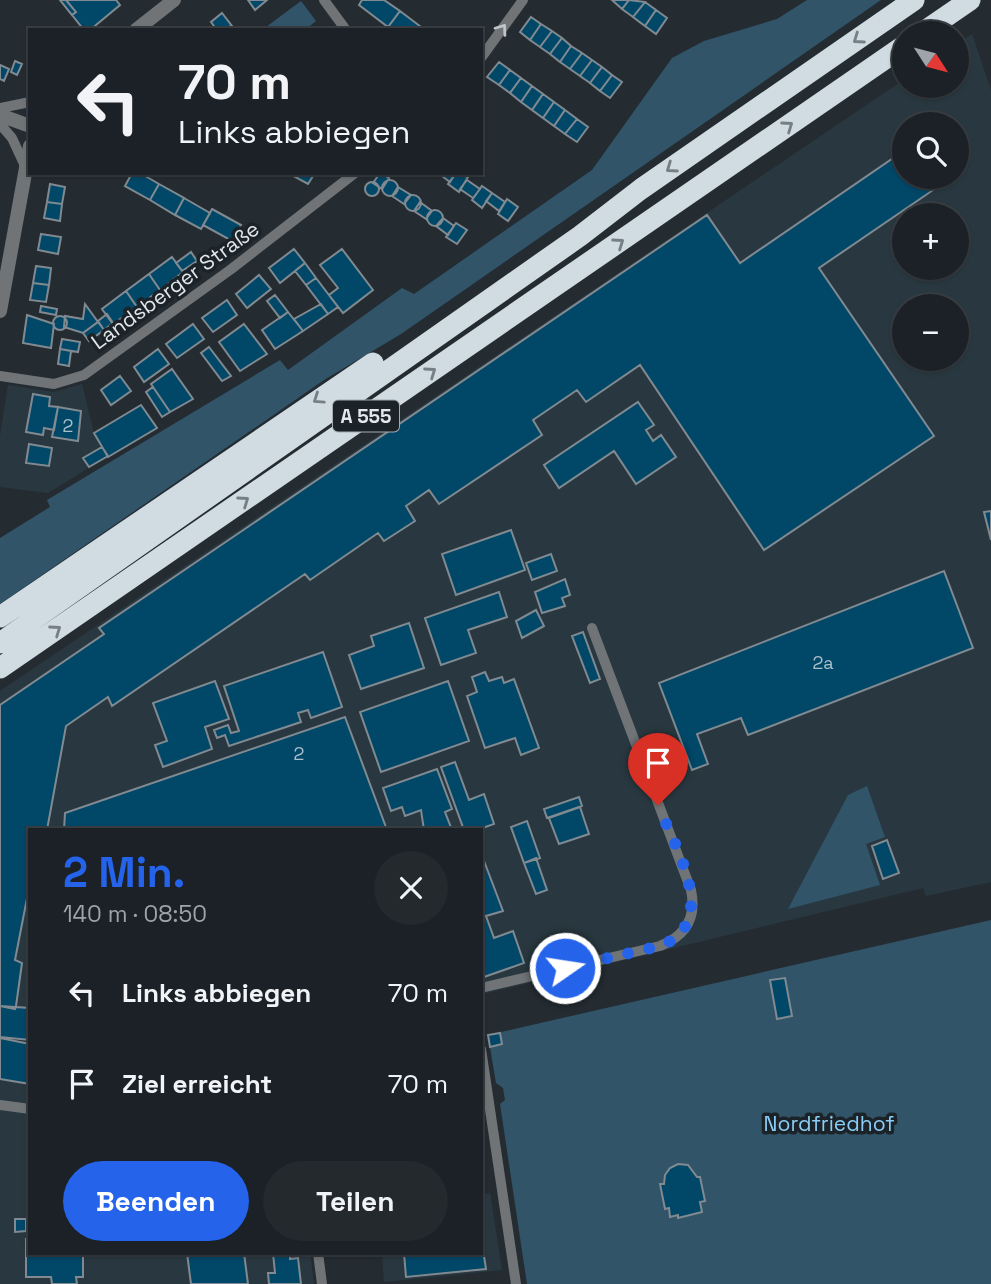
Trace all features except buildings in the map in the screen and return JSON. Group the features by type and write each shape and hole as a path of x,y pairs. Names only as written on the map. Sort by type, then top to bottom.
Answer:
{"highway":[{"name":"A 555","path":"0,643 580,236 641,188 914,0"},
{"path":"939,21 970,0"},
{"name":"A 555","path":"0,668 892,54"},
{"path":"0,617 613,199 641,188"},
{"path":"0,626 99,565 215,486 235,477"}],"street":[{"path":"139,28 174,0"},
{"path":"324,0 345,28"},
{"path":"483,55 523,0"},
{"path":"0,108 28,102"},
{"path":"0,114 28,125"},
{"path":"0,124 12,138 25,166"},
{"path":"0,311 28,154"},
{"name":"Landsberger Straße","path":"0,376 54,384 84,375 230,270 352,175"},
{"path":"483,988 660,946 675,940 690,920 693,906 691,891 592,628"},
{"path":"483,1073 516,1284"},
{"path":"0,1105 28,1109"},
{"path":"318,1255 322,1284"}],"shaded area":[{"path":"972,34 991,90 991,882 926,896 923,888 483,994 483,828 28,828 28,1255 310,1255 314,1284 0,1284 0,691 892,88 892,98 970,98"},
{"path":"82,384 94,433 108,456 48,493 0,487 0,436 8,385 54,392"},
{"path":"490,1193 502,1270 384,1282 382,1255 483,1255 483,1195"}],"green space":[{"path":"807,0 881,0 401,334 324,380 0,604 0,538 50,507 47,500 280,360 288,370 402,288 414,294 592,170 672,58 704,41 777,19"},
{"path":"301,1 316,21 307,28 265,28"},
{"path":"867,786 885,837 866,844 880,885 788,909 848,795"},
{"name":"Nordfriedhof","path":"991,920 991,1284 527,1284 500,1104 505,1100 503,1088 496,1083 488,1035"}],"route":[{"path":"565,968 660,946 675,940 684,931 693,906 691,891 658,805"}]}
